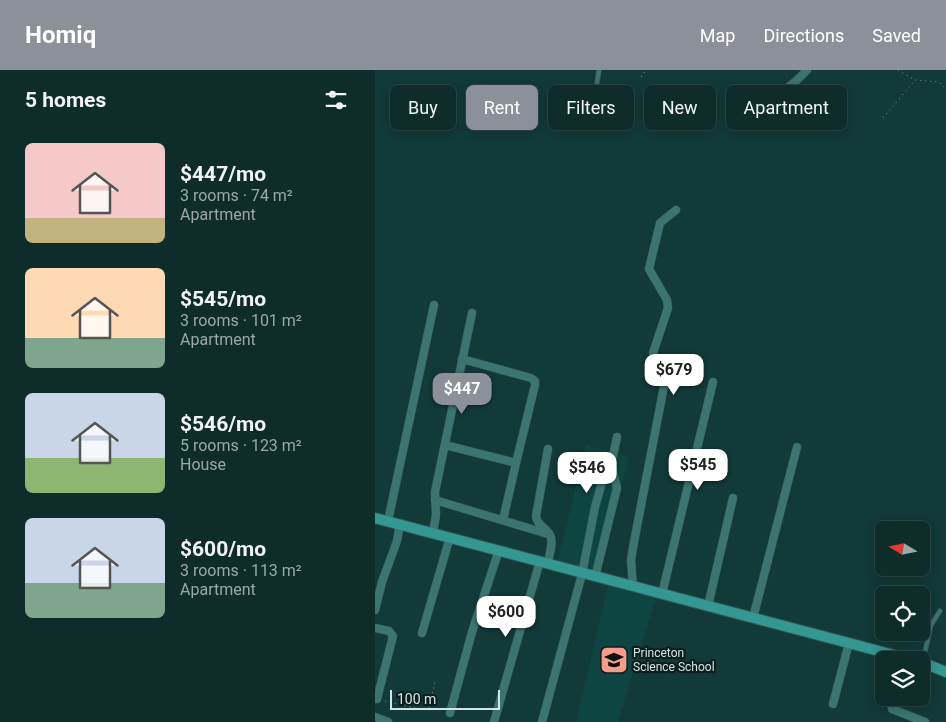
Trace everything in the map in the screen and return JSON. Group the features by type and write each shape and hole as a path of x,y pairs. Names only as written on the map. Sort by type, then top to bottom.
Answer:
{"street":[{"path":"792,85 799,80 807,70"},
{"path":"633,587 631,560 664,386 653,353 668,308 667,300 650,274 649,264 660,223 676,210"},
{"path":"388,521 434,305"},
{"path":"433,532 436,515 435,500 472,313"},
{"path":"462,359 535,381 503,520"},
{"path":"662,594 713,382"},
{"path":"542,722 582,574 600,490 611,465 617,437"},
{"path":"445,445 516,463"},
{"path":"753,618 797,447"},
{"path":"494,722 552,541 550,534 540,525 536,516 548,450"},
{"path":"595,577 617,488 611,465"},
{"path":"708,606 733,498"},
{"path":"435,500 550,534"},
{"path":"375,518 875,651"},
{"path":"375,610 382,582 397,541 400,524"},
{"path":"422,633 450,537"},
{"path":"450,713 472,632 499,550"},
{"path":"375,628 389,631 393,636 376,699"},
{"path":"833,704 849,643"},
{"path":"930,666 946,672"},
{"path":"892,706 892,709 906,718 925,722"},
{"path":"375,718 388,722"}],"lane":[{"path":"597,85 599,70"},
{"path":"923,651 931,625 940,611"}],"path":[{"path":"641,77 647,70"},
{"path":"898,70 915,80 939,82 946,89"},
{"path":"883,118 915,80"},
{"path":"376,699 420,709 429,708 435,682"}],"shaded area":[{"path":"586,445 629,457 600,573 558,560"},
{"name":"Princeton Science School","path":"608,586 656,598 618,722 576,722"}],"place":[{"name":"Princeton Science School","path":"614,660"}]}
